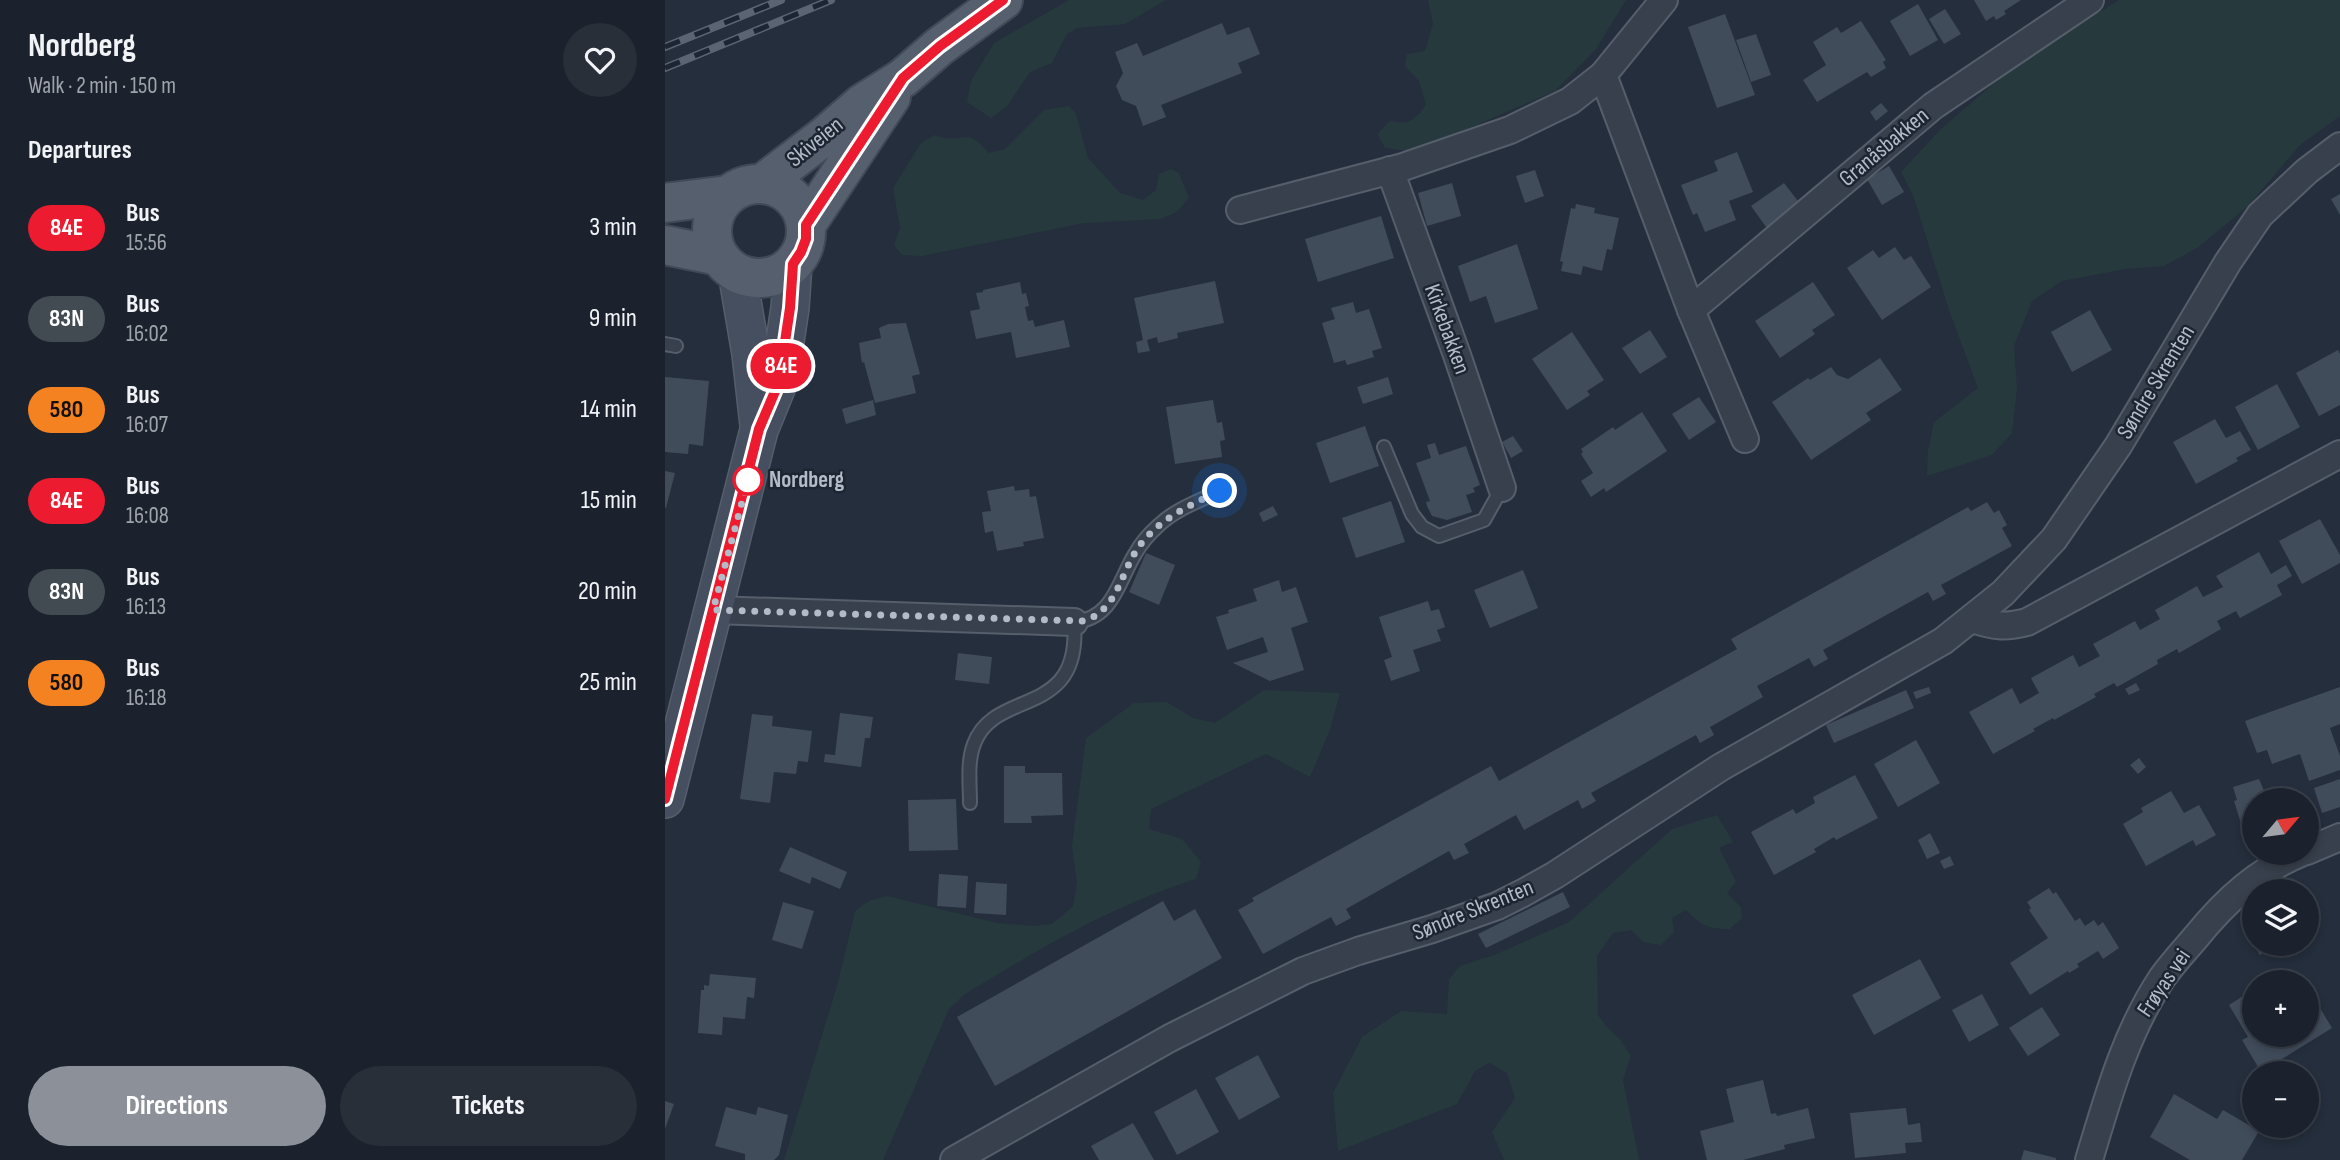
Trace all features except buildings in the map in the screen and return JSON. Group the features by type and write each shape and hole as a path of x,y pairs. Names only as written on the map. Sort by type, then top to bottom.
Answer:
{"main road":[{"name":"Skiveien","path":"745,189 826,135 863,103 903,78 940,46 1003,0"},
{"name":"Skiveien","path":"806,225 903,78"},
{"path":"665,203 745,189 777,188 791,196 801,209 806,225 806,239 793,264 781,273 767,277 751,278 728,264 665,245"},
{"path":"745,189 717,208 712,224 713,240 728,264 751,354 759,429"},
{"path":"665,799 759,429 779,382 790,308 793,264"}],"street":[{"path":"1240,210 1390,170 1510,130 1570,101 1603,75 1664,0"},
{"name":"Granåsbakken","path":"1691,310 1933,106 2090,0"},
{"path":"1603,75 1691,310 1745,439"},
{"name":"Søndre Skrenten","path":"954,1160 1170,1038 1303,971 1454,921 1524,893 1729,763 1828,705 1916,658 1972,619 2015,583 2054,539 2118,446 2228,262 2260,215 2307,171 2340,146"},
{"name":"Kirkebakken","path":"1390,170 1502,488"},
{"path":"1972,619 1992,626 2009,627 2027,622 2340,453"},
{"path":"713,610 1074,622"},
{"name":"Frøyas vei","path":"2319,846 2340,837"},
{"name":"Frøyas vei","path":"2089,1160 2105,1104 2132,1034 2163,977 2210,919 2232,897 2276,865"}],"lane":[{"path":"1384,447 1412,514 1422,527 1439,536 1484,520 1502,488"},
{"path":"970,803 971,757 974,743 982,730 993,720 1042,695 1062,679 1073,660 1074,622 1092,618 1107,608 1134,555 1159,524 1181,509 1220,491"}],"green space":[{"path":"1069,0 1166,0 1125,24 1077,28 1067,34 1052,63 1030,72 1007,106 991,118 967,102 971,81 994,43"},
{"path":"1428,0 1626,0 1596,49 1555,91 1437,142 1407,151 1385,148 1377,134 1390,121 1411,120 1426,105 1419,81 1405,66 1407,54 1425,51 1433,24"},
{"path":"2119,0 2340,0 2340,116 2300,145 2247,207 2197,248 2164,266 2125,269 2062,281 2032,301 2014,346 2017,389 2012,433 1992,455 1927,476 1928,451 1934,422 1978,388 1949,310 1913,195 1901,172 1941,129 2014,66"},
{"path":"1069,106 1076,114 1088,158 1120,193 1143,200 1156,190 1159,174 1171,169 1179,173 1189,198 1177,212 1160,219 1084,223 922,256 902,255 894,245 900,228 893,188 921,143 935,135 943,138 969,137 981,144 988,153 1005,149 1044,110"},
{"path":"1264,690 1340,693 1330,730 1310,777 1266,754 1151,809 1149,829 1182,839 1201,862 1196,879 1106,915 965,994 949,1009 883,1160 784,1160 837,986 855,912 859,908 870,901 887,896 997,923 1035,926 1052,924 1073,906 1077,883 1072,846 1086,738 1134,703 1167,702 1193,718 1215,723"},
{"path":"1717,815 1733,842 1719,848 1736,882 1727,893 1741,907 1742,918 1730,929 1716,928 1701,923 1686,910 1672,918 1674,932 1661,945 1643,942 1631,930 1613,933 1597,956 1598,1015 1631,1056 1623,1080 1639,1160 1504,1160 1492,1132 1515,1098 1507,1073 1489,1063 1475,1071 1457,1104 1338,1151 1333,1093 1362,1037 1401,1011 1447,1014 1449,979 1460,966 1494,955 1569,922 1672,829"}],"railway":[{"path":"665,47 781,0"},
{"path":"665,68 831,0"}],"bus line":[{"name":"84E","path":"665,799 759,429 779,382 790,308 793,264 806,239 806,225 903,78 940,46 1003,0"}],"place":[{"name":"Nordberg","path":"748,480"}],"route":[{"path":"748,480 713,610 1084,621 1107,608 1134,555 1159,524 1181,509 1220,491"}]}
